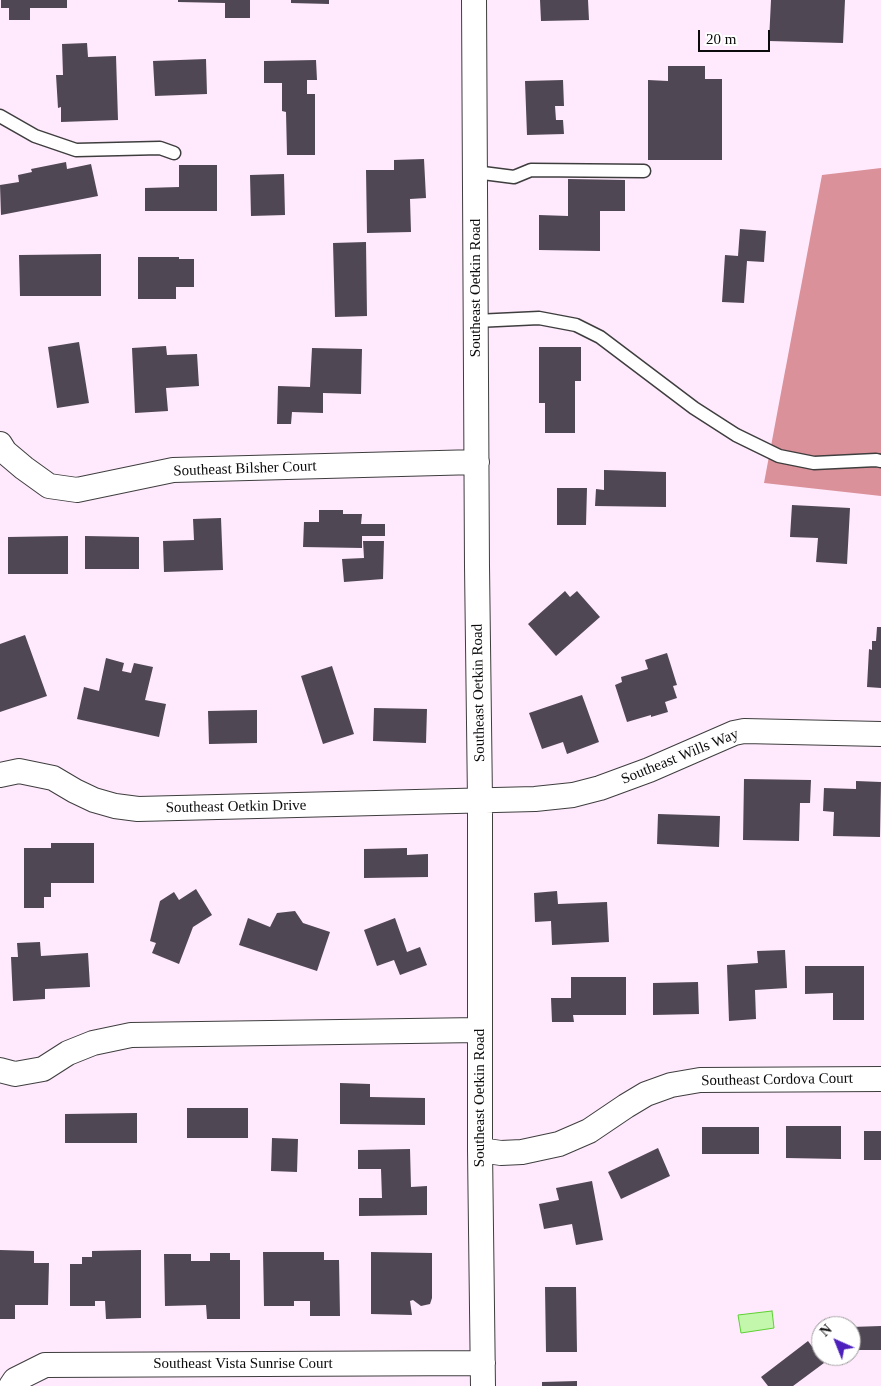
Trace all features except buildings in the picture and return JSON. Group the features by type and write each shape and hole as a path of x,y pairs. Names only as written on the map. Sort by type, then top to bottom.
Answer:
{"street":[{"name":"Southeast Oetkin Road","path":"474,0 480,801 479,1030 483,1374"},
{"name":"Southeast Bilsher Court","path":"0,444 5,452 49,486 77,490 172,470 477,462"},
{"name":"Southeast Wills Way","path":"480,801 573,795 600,788 649,770 734,733 744,731 881,734"},
{"name":"Southeast Oetkin Drive","path":"0,775 19,771 53,778 75,792 94,800 114,806 138,809 480,801"},
{"path":"0,1070 15,1074 43,1069 68,1053 93,1042 131,1035 479,1030"},
{"name":"Southeast Cordova Court","path":"480,1150 501,1153 522,1152 559,1144 589,1131 646,1094 671,1085 700,1080 881,1079"},
{"name":"Southeast Vista Sunrise Court","path":"11,1386 15,1380 45,1365 483,1374"}],"lane":[{"path":"0,116 35,136 76,150 160,148 174,153"},
{"path":"475,172 514,177 531,170 644,171"},
{"path":"476,320 540,318 576,325 600,337 694,408 736,435 779,456 814,463 881,461"}],"shaded area":[{"path":"881,168 881,496 764,483 822,175"},
{"path":"772,1311 774,1328 741,1333 738,1315"}]}
